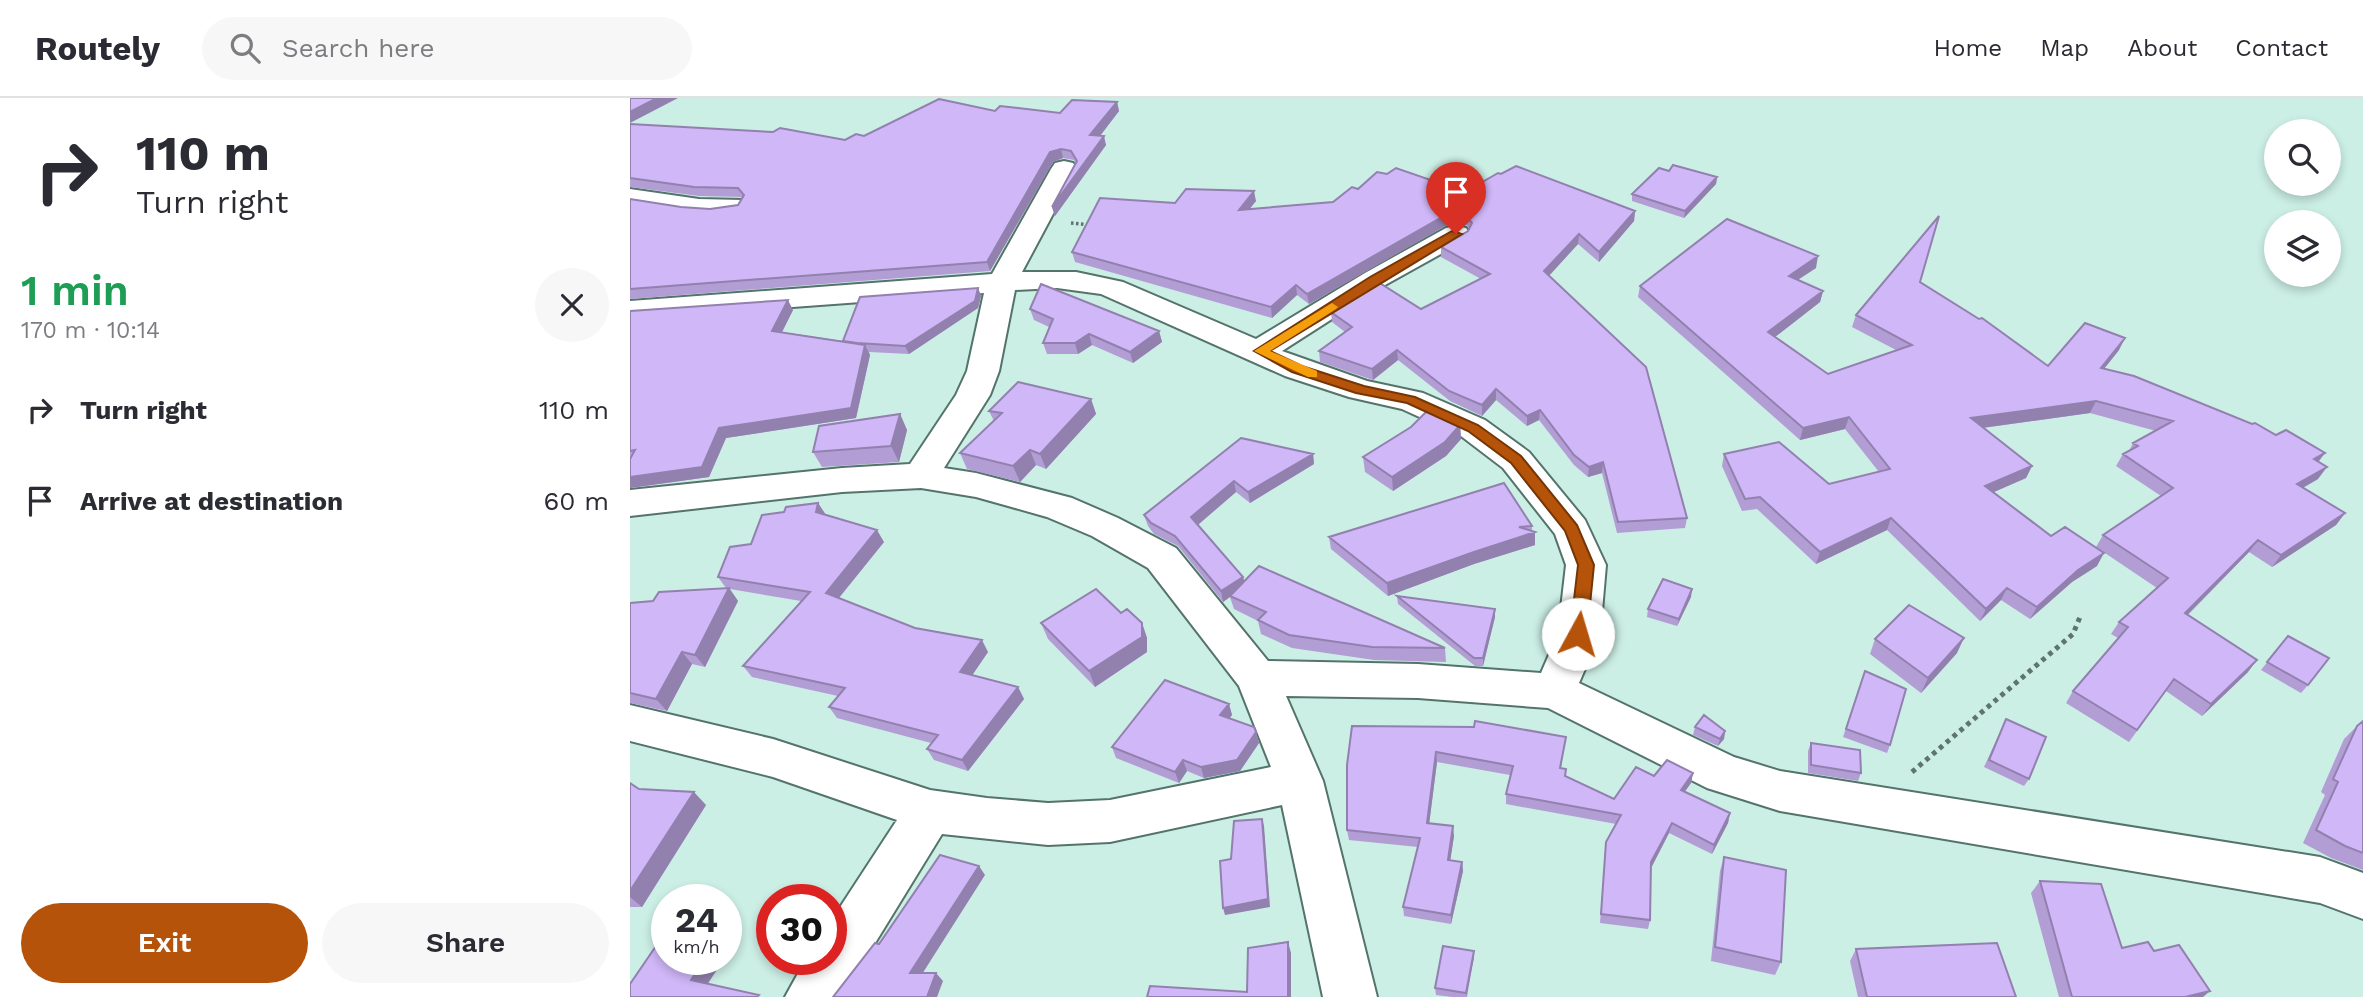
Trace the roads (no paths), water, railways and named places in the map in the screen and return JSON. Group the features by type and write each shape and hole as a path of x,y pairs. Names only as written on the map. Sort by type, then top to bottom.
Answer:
{"street":[{"path":"921,476 973,395 984,371 1001,284 1064,169"},
{"path":"630,197 699,207 733,206"},
{"path":"1260,351 1375,279 1456,234"},
{"path":"630,310 1001,284 1058,281 1101,284 1297,369 1361,390 1410,400 1473,428 1516,460 1572,529 1586,565 1578,634 1554,691"},
{"path":"630,503 842,480 921,476 976,485 1059,507 1105,527 1162,558 1257,678 1300,780 1350,997"},
{"path":"1257,678 1418,681 1554,691 1723,774 1780,792 1864,803 2320,880 2363,896"},
{"path":"630,723 774,758 930,811 1048,824 1110,821 1300,780"},
{"path":"812,997 930,811"}]}
